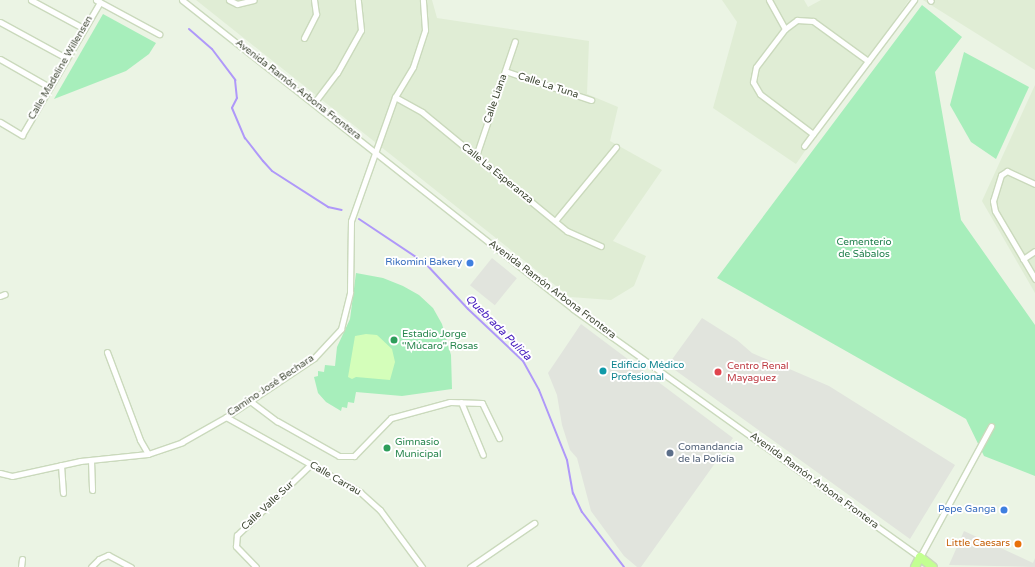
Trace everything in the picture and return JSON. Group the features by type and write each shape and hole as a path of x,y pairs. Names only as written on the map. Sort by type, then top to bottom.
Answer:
{"main road":[{"path":"915,567 920,557"},
{"name":"Avenida Ramón Arbona Frontera","path":"920,557 933,567"}],"street":[{"path":"32,0 84,28"},
{"name":"Avenida Ramón Arbona Frontera","path":"182,0 314,102 573,309 920,557"},
{"path":"229,0 237,4 254,0"},
{"path":"304,38 316,14 314,0"},
{"path":"314,102 337,73 361,30 358,0"},
{"name":"Camino José Bechara","path":"0,473 12,476 91,460 148,454 182,442 226,417 314,358 340,329 350,292 351,221 395,97 413,67 425,30 423,0"},
{"path":"769,0 786,29"},
{"path":"804,146 914,0"},
{"path":"98,1 158,34"},
{"name":"Calle Madeline Willensen","path":"0,122 22,135 98,1"},
{"path":"813,134 760,94 754,82 756,67 786,29 797,20 813,20 868,61"},
{"path":"0,22 66,58"},
{"name":"Calle Liana","path":"476,156 515,41"},
{"path":"0,59 49,87"},
{"name":"Calle La Tuna","path":"505,71 591,100"},
{"name":"Calle La Esperanza","path":"395,97 422,112 574,236 601,246"},
{"path":"555,221 616,147"},
{"path":"1035,184 1007,171 1001,174 993,193 994,206 1022,259 1035,279"},
{"path":"1022,259 1035,251"},
{"path":"107,352 140,440 148,454"},
{"path":"250,401 277,422 339,456 354,456 391,418 418,409 461,402 482,403 499,438"},
{"path":"461,402 483,455"},
{"name":"Calle Carrau","path":"226,417 360,492 380,510 422,567"},
{"path":"920,557 991,426"},
{"path":"91,460 92,490"},
{"path":"61,465 63,493"},
{"name":"Calle Valle Sur","path":"256,567 236,546 237,535 310,465"},
{"path":"470,567 534,523"},
{"path":"91,567 99,559 108,555 131,567"},
{"path":"21,567 22,559"}],"shaded area":[{"path":"196,0 432,0 437,18 589,41 587,94 618,107 610,141 662,170 613,241 646,256 634,286 611,300 570,297"},
{"path":"722,0 804,0 808,7 821,0 909,0 796,164 713,108 737,22"},
{"path":"923,0 1035,0 1035,70"},
{"path":"1035,85 1035,293 982,201"},
{"path":"492,258 517,278 495,305 470,285"},
{"path":"702,318 737,340 752,353 829,386 955,465 910,539 668,365"},
{"path":"581,324 733,438 641,567 637,567 624,556 591,511 577,458 570,450 562,425 557,395 548,373"},
{"path":"964,531 1033,563 1035,558 1035,567 949,565"}],"green space":[{"name":"Cementerio de Sábalos","path":"922,5 962,37 935,72 961,220 1035,325 1035,476 984,456 966,419 717,278"},
{"path":"103,14 156,43 149,54 126,71 54,99"},
{"path":"964,52 1029,87 996,159 971,142 950,105"},
{"name":"Estadio Jorge ''Múcaro'' Rosas","path":"356,273 383,278 403,286 419,295 433,308 442,324 451,355 452,389 402,396 356,392 354,403 348,402 347,408 342,407 341,411 326,402 318,393 314,377 318,376 318,371 324,372 325,365 335,366 337,347 350,319"}],"sand":[{"path":"366,334 377,335 392,349 395,362 390,380 356,377 352,379 348,377 355,336"}],"waterway":[{"name":"Quebrada Pulida","path":"189,29 212,49 235,80 237,98 232,108 245,138 263,161 272,171 328,207 342,210"},
{"name":"Quebrada Pulida","path":"359,219 425,263 468,309 523,361 539,390 567,460 573,493 582,512 624,567"}],"place":[{"name":"Rikomini Bakery","path":"470,263"},
{"name":"Estadio Jorge ''Múcaro'' Rosas","path":"394,340"},
{"name":"Edificio Médico Profesional","path":"603,371"},
{"name":"Centro Renal Mayaguez","path":"718,372"},
{"name":"Gimnasio Municipal","path":"387,448"},
{"name":"Comandancia de la Policía","path":"670,453"},
{"name":"Pepe Ganga","path":"1004,510"},
{"name":"Little Caesars","path":"1018,544"}]}
